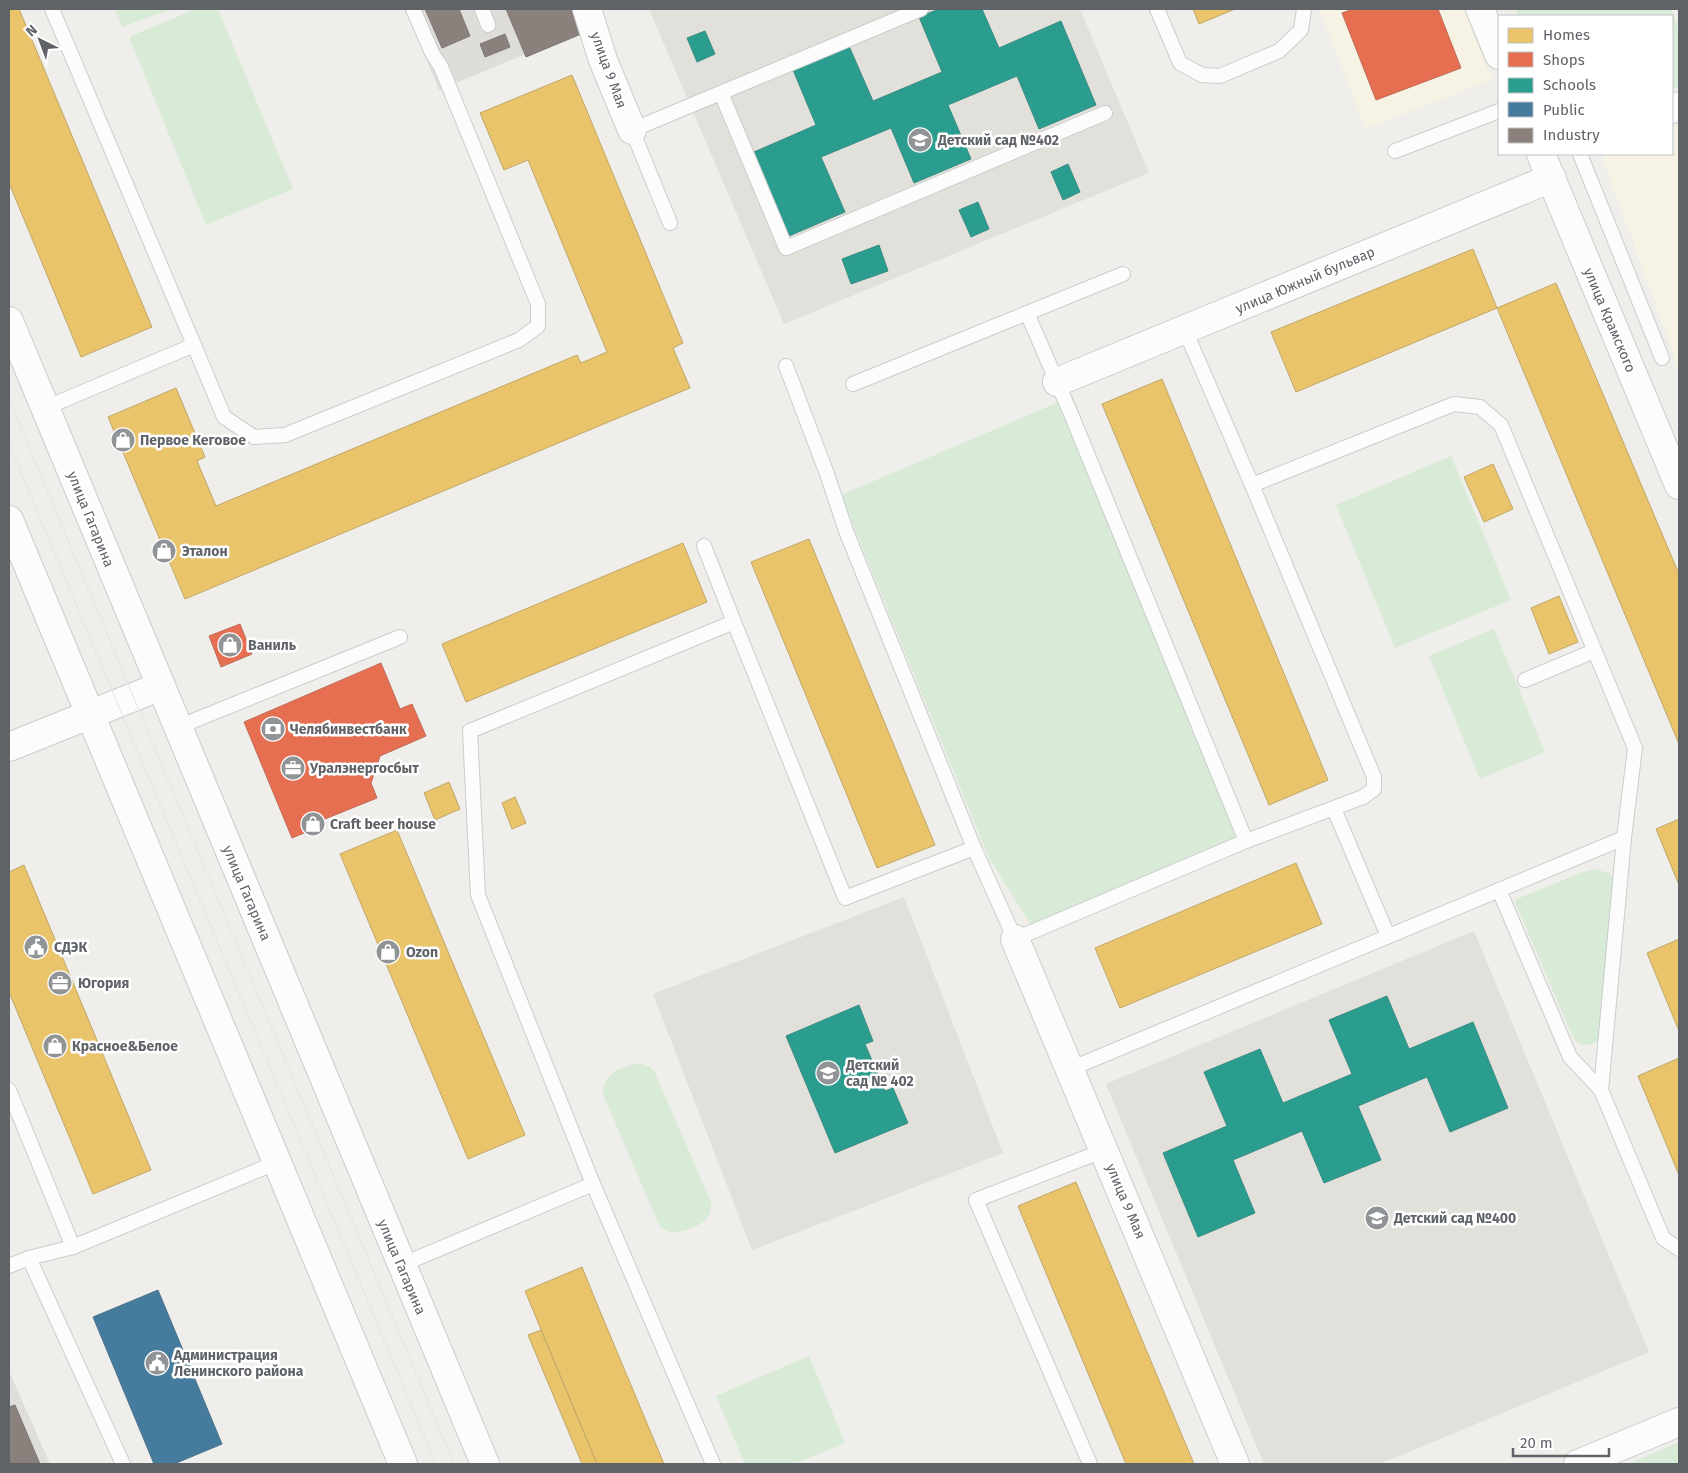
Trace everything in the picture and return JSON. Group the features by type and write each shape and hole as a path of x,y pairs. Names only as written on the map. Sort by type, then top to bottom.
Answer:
{"main road":[{"name":"улица 9 Мая","path":"587,9 602,60 632,130"},
{"path":"1480,9 1498,53"},
{"name":"улица Южный бульвар","path":"1057,382 1185,330 1550,162"},
{"name":"улица Крамского","path":"1550,162 1677,473"},
{"name":"улица Гагарина","path":"9,321 485,1464"},
{"path":"9,520 403,1464"},
{"path":"9,747 161,686"},
{"name":"улица 9 Мая","path":"1015,939 1235,1464"},
{"path":"1578,1464 1679,1422"}],"lane":[{"path":"52,9 224,417 254,437 285,436 519,340 538,326 538,304 441,67 432,53 413,9"},
{"path":"482,9 488,25"},
{"path":"670,223 632,130 921,9"},
{"path":"1157,9 1180,63 1202,75 1220,76 1279,51 1301,30 1304,9"},
{"path":"721,93 786,248 1105,114"},
{"path":"1395,151 1498,111"},
{"path":"1580,155 1662,358"},
{"path":"853,384 1122,274"},
{"path":"1027,313 1246,841"},
{"path":"786,366 827,474 846,531 974,848 1015,939 1246,841 1363,797 1374,789 1374,778 1185,330"},
{"path":"45,408 194,345"},
{"path":"1252,485 1454,404 1480,408 1501,425 1635,748 1624,838 1601,1090"},
{"path":"704,546 846,898 974,848"},
{"path":"713,1464 593,1184 478,895 470,731 734,622"},
{"path":"178,728 400,637"},
{"path":"1525,680 1594,650"},
{"path":"1334,809 1388,936"},
{"path":"1070,1070 1624,838"},
{"path":"1499,890 1570,1057 1601,1090 1663,1238 1679,1248"},
{"path":"9,1090 73,1247"},
{"path":"1090,1464 976,1200 1104,1150"},
{"path":"9,1266 29,1258 73,1247 278,1162"},
{"path":"401,1265 593,1184"},
{"path":"29,1258 124,1464"}],"shaded area":[{"path":"406,9 583,9 591,27 439,90"},
{"name":"Детский сад №402","path":"649,9 1080,9 1149,173 784,324"},
{"path":"1319,9 1464,9 1492,79 1366,129"},
{"path":"1679,125 1679,369 1602,156 1673,155 1673,128"},
{"name":"Детский сад № 402","path":"904,897 1003,1153 752,1250 653,994"},
{"name":"Детский сад №400","path":"1474,931 1649,1352 1380,1464 1264,1464 1106,1084"},
{"path":"9,1371 50,1464 9,1464"}],"green space":[{"path":"115,9 171,9 122,27"},
{"path":"196,9 218,9 293,189 206,225 129,37"},
{"path":"1515,9 1671,9 1679,31 1679,86 1673,89 1673,15 1518,15"},
{"path":"1073,396 1241,852 1036,933 988,856 841,495"},
{"path":"1451,456 1511,600 1395,648 1336,505"},
{"path":"1494,629 1545,752 1480,779 1429,656"},
{"path":"1595,869 1609,873 1614,878 1601,1034 1596,1042 1585,1045 1579,1043 1572,1035 1514,900"},
{"path":"639,1063 650,1067 655,1073 711,1202 710,1214 705,1221 683,1231 671,1232 660,1227 603,1094 606,1081 614,1072"},
{"path":"809,1356 845,1443 794,1464 745,1464 716,1396"},
{"path":"1679,1442 1679,1464 1629,1464"}],"building: Homes":[{"path":"9,9 19,9 152,327 81,357 9,183"},
{"path":"1193,9 1235,9 1199,24"},
{"path":"572,75 683,343 673,348 690,388 185,599 108,417 176,388 205,457 197,461 216,506 577,355 581,363 607,352 528,160 504,170 480,113"},
{"path":"1473,249 1497,308 1296,392 1271,332"},
{"path":"1556,283 1679,574 1679,744 1497,308"},
{"path":"1162,379 1328,780 1269,805 1102,404"},
{"path":"1493,464 1513,509 1484,522 1464,477"},
{"path":"809,539 935,845 877,868 751,562"},
{"path":"683,543 707,602 466,702 442,644"},
{"path":"1559,596 1578,642 1549,654 1531,608"},
{"path":"449,782 460,809 435,820 424,793"},
{"path":"515,797 526,823 512,829 502,803"},
{"path":"1679,819 1679,885 1656,829"},
{"path":"397,830 525,1135 468,1159 340,854"},
{"path":"1296,863 1322,924 1120,1008 1095,948"},
{"path":"24,865 151,1170 93,1194 9,992 9,872"},
{"path":"1679,939 1679,1031 1647,953"},
{"path":"1679,1058 1679,1175 1638,1076"},
{"path":"1076,1182 1194,1464 1126,1464 1018,1206"},
{"path":"582,1267 664,1464 597,1464 525,1291"},
{"path":"541,1330 597,1464 582,1464 528,1335"}],"building: Shops":[{"path":"1353,9 1438,9 1461,68 1376,100 1342,13"},
{"name":"Ваниль","path":"240,624 252,654 221,667 209,636"},
{"path":"381,663 400,709 412,704 426,736 380,756 371,783 377,798 320,821 321,826 292,838 244,722"}],"building: Schools":[{"path":"939,9 982,9 999,48 1061,21 1096,105 1039,129 1017,76 948,105 971,159 914,183 891,128 821,157 845,212 789,236 754,152 816,125 793,70 849,46 873,101 942,72 919,17"},
{"path":"705,31 715,54 697,62 687,38"},
{"path":"1068,164 1080,192 1063,200 1051,172"},
{"path":"978,202 989,229 971,237 959,210"},
{"path":"879,245 888,271 851,284 842,259"},
{"path":"1387,996 1409,1049 1473,1022 1508,1108 1450,1132 1427,1077 1358,1106 1381,1160 1324,1183 1302,1131 1233,1160 1255,1213 1198,1237 1163,1153 1227,1126 1204,1072 1260,1049 1283,1103 1352,1074 1329,1020"},
{"path":"859,1005 873,1041 865,1044 885,1091 893,1088 908,1123 835,1153 786,1036"}],"building: Public":[{"path":"158,1290 222,1444 174,1464 154,1464 93,1317"}],"building: Industry":[{"path":"425,9 459,9 470,36 442,48"},
{"path":"506,9 576,9 586,32 526,57"},
{"path":"505,34 510,47 485,57 480,44"},
{"path":"15,1405 40,1464 9,1464 9,1407"}],"tram line":[{"path":"9,399 454,1464"},
{"path":"9,444 436,1464"}],"place":[{"name":"Детский сад №402","path":"920,140"},
{"name":"Первое Кеговое","path":"123,440"},
{"name":"Эталон","path":"164,551"},
{"name":"Ваниль","path":"230,645"},
{"name":"Челябинвестбанк","path":"273,729"},
{"name":"Уралэнергосбыт","path":"293,768"},
{"name":"Craft beer house","path":"313,824"},
{"name":"СДЭК","path":"36,947"},
{"name":"Ozon","path":"388,952"},
{"name":"Югория","path":"60,983"},
{"name":"Красное&Белое","path":"55,1046"},
{"name":"Детский сад № 402","path":"828,1073"},
{"name":"Детский сад №400","path":"1377,1218"},
{"name":"Администрация Ленинского района","path":"157,1363"}]}
